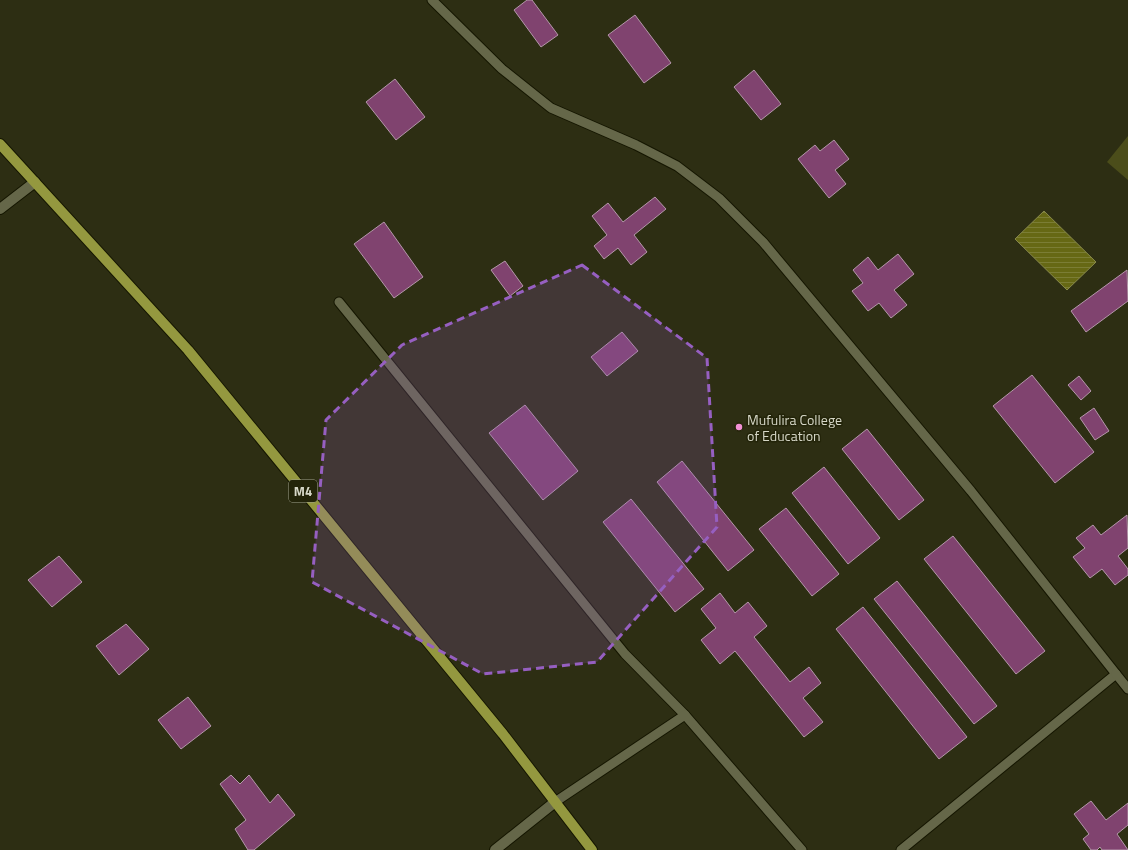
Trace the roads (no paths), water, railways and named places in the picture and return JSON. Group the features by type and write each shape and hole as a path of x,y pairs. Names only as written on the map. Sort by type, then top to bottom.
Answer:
{"main road":[{"name":"M4","path":"0,144 188,350 503,734 592,850"}],"street":[{"path":"0,209 34,182"},
{"path":"495,850 555,802"}],"lane":[{"path":"432,0 502,69 551,108 636,145 677,166 719,198 763,242 976,497 1128,689"},
{"path":"339,302 625,654 685,715 802,850"},
{"path":"901,850 1116,674"},
{"path":"555,802 685,715"}],"place":[{"name":"Mufulira College of Education","path":"739,427"}]}
